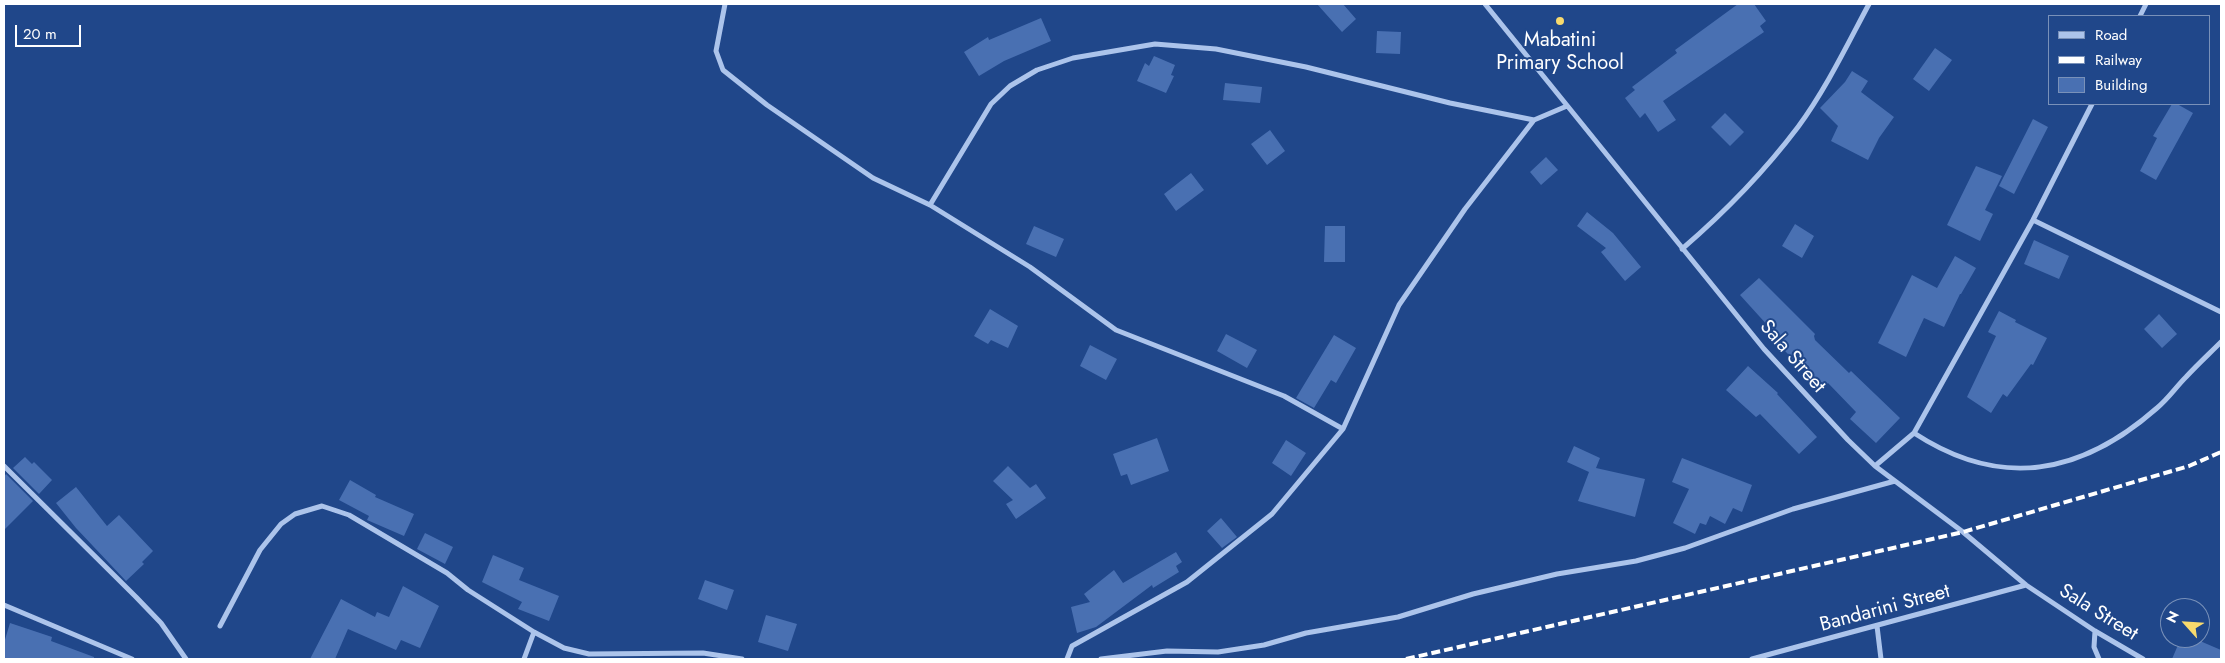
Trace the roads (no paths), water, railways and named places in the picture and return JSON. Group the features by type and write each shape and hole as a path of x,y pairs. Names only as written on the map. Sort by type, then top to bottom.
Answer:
{"street":[{"path":"725,4 716,51 723,70 767,104 872,178 930,205 1030,267 1116,330 1284,396 1343,429"},
{"name":"Sala Street","path":"1486,4 1682,249 1823,415 1875,466 1963,532 2026,585 2095,631 2143,659"},
{"path":"1682,249 1723,214 1798,126 1826,83 1869,4"},
{"path":"930,205 991,104 1010,86 1037,70 1073,58 1155,44 1216,49 1288,63 1450,103 1534,120"},
{"path":"1875,466 1914,433 2033,220 2091,105"},
{"path":"1067,659 1072,646 1187,582 1272,514 1343,429 1399,305 1465,209 1534,120 1567,106"},
{"path":"2033,220 2221,312"},
{"path":"1914,433 1935,447 1991,467 2028,469 2061,465 2090,454 2123,435 2158,407 2221,342"},
{"path":"4,466 143,603 161,623 186,659"},
{"path":"1100,659 1167,651 1218,652 1264,644 1306,632 1398,617 1473,594 1557,574 1636,561 1686,548 1793,509 1895,481"},
{"path":"220,626 260,550 280,524 295,514 322,506 349,515 447,573 468,590 534,632 564,648 589,654 703,653 742,659"},
{"name":"Bandarini Street","path":"1752,659 2026,585"},
{"path":"4,605 132,659"},
{"path":"1877,626 1881,659"},
{"path":"2095,631 2094,647 2099,659"},
{"path":"524,659 534,632"}],"railway":[{"path":"1406,659 1963,532 2189,466 2221,452"}],"place":[{"name":"Mabatini Primary School","path":"1560,21"}]}
